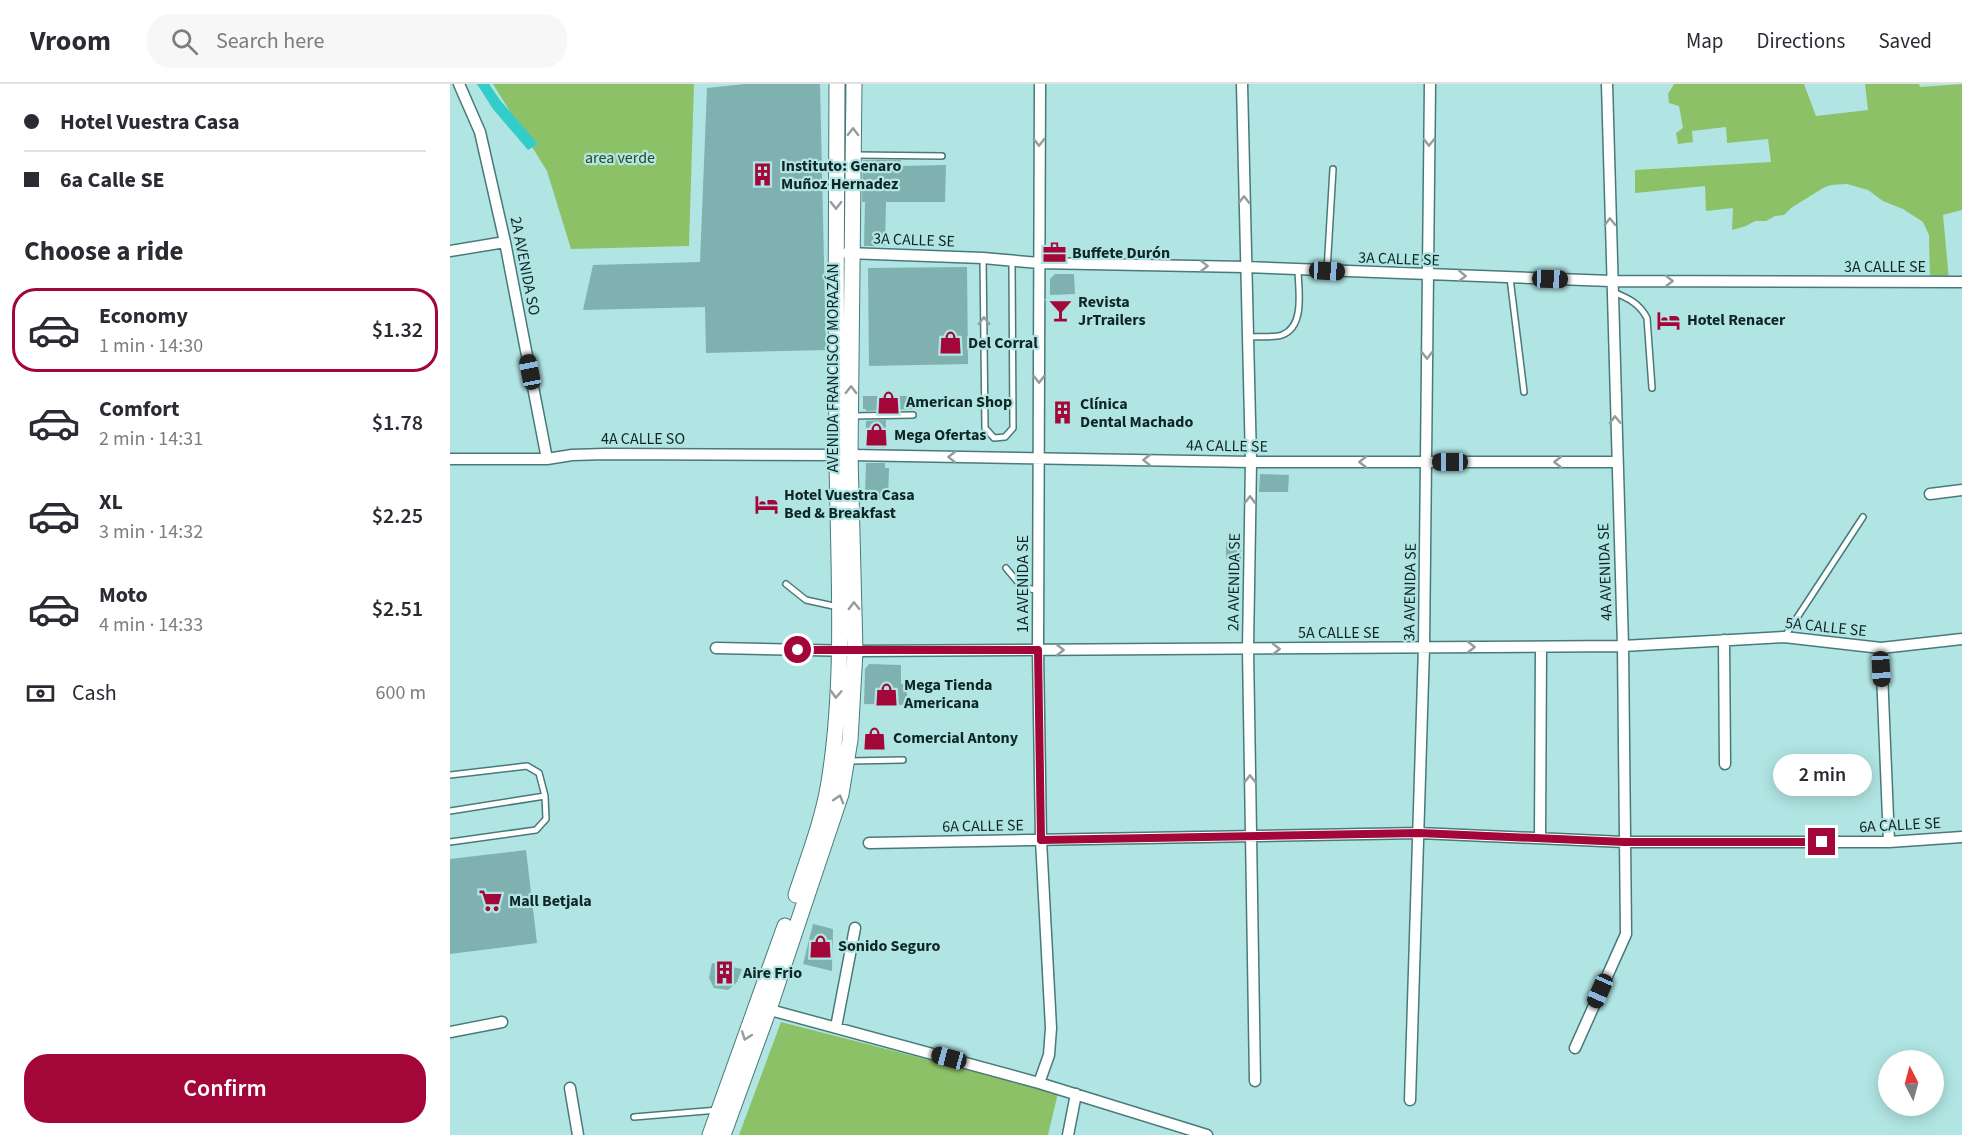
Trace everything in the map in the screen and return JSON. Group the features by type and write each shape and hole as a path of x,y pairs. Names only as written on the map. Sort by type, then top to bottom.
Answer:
{"main road":[{"name":"AVENIDA FRANCISCO MORAZÁN","path":"723,1135 805,883 841,794 848,761 855,651 843,455 836,253 837,84"},
{"name":"AVENIDA FRANCISCO MORAZÁN","path":"816,853 829,783 834,739 843,455 850,416 854,84"},
{"name":"AVENIDA FRANCISCO MORAZÁN","path":"710,1135 763,1008"}],"street":[{"name":"2A AVENIDA SO","path":"459,84 480,132 505,242 547,459"},
{"name":"1A AVENIDA SE","path":"1039,1083 1049,1054 1051,1028 1041,840 1038,650 1040,84"},
{"name":"2A AVENIDA SE","path":"1242,84 1251,462 1248,649 1255,1082"},
{"name":"3A AVENIDA SE","path":"1410,1100 1424,647 1430,84"},
{"name":"4A AVENIDA SE","path":"1575,1048 1626,934 1623,646 1607,84"},
{"path":"450,251 505,242"},
{"name":"3A CALLE SE","path":"836,253 983,258 1012,262 1245,267 1510,278 1611,286 1962,282"},
{"name":"4A CALLE SO","path":"450,459 547,459 572,454 843,455"},
{"name":"4A CALLE SE","path":"843,455 1251,462 1617,462"},
{"path":"1930,494 1962,490"},
{"name":"5A CALLE SE","path":"716,648 855,651 1541,647 1623,646 1784,637 1881,648 1962,639"},
{"path":"1724,640 1725,764"},
{"path":"1540,838 1541,647"},
{"path":"1881,648 1889,842"},
{"name":"6A CALLE SE","path":"869,843 1250,838 1419,833 1624,842 1889,842 1962,837"},
{"path":"836,1028 855,928"},
{"path":"763,1008 1039,1083 1207,1135"},
{"path":"450,1032 502,1022"},
{"path":"570,1088 578,1135"},
{"path":"1068,1135 1076,1094"}],"lane":[{"path":"853,155 942,156"},
{"path":"1327,271 1333,169"},
{"path":"983,258 985,428 994,438 1005,437 1013,428 1012,262"},
{"path":"1247,337 1282,335 1292,328 1298,309 1298,269"},
{"path":"1510,278 1524,392"},
{"path":"1611,286 1631,299 1642,309 1647,318 1652,388"},
{"path":"850,416 913,415"},
{"path":"1784,637 1863,517"},
{"path":"1006,568 1021,586 1038,591"},
{"path":"786,584 806,600 838,607"},
{"path":"848,761 903,760"},
{"path":"450,775 527,766 539,773 545,796 546,819 536,830 450,842"},
{"path":"450,811 545,796"},
{"path":"634,1117 719,1110"}],"green space":[{"name":"area verde","path":"493,84 694,84 689,246 571,249 547,171"},
{"path":"1674,84 1804,84 1816,116 1868,110 1865,84 1919,84 1920,87 1962,84 1962,210 1943,215 1949,280 1930,279 1929,235 1923,222 1903,209 1883,201 1868,190 1847,184 1823,188 1784,215 1775,216 1766,221 1755,221 1732,230 1733,208 1706,211 1705,186 1635,193 1635,170 1771,162 1768,139 1727,143 1726,127 1692,131 1693,142 1678,144 1676,133 1683,128 1679,106 1669,103 1668,94"},
{"path":"781,1022 1058,1093 1048,1135 739,1135"}],"water":[{"path":"477,84 489,84 538,144 528,150 493,109"}],"building":[{"name":"Instituto: Genaro Muñoz Hernadez","path":"745,84 820,84 826,350 706,353 705,307 583,310 593,265 700,262 707,88"},
{"path":"863,160 901,160 900,166 946,165 945,202 886,202 885,246 864,246"},
{"path":"967,267 968,364 869,366 868,268"},
{"path":"1055,274 1074,274 1075,294 1050,295 1050,279"},
{"name":"American Shop","path":"863,396 913,396 913,409 866,411 863,409"},
{"name":"Mega Ofertas","path":"886,420 885,448 865,448 866,421"},
{"path":"866,463 885,463 885,468 889,468 888,499 865,498"},
{"path":"1260,474 1289,475 1288,492 1259,492"},
{"path":"1226,542 1241,542 1241,559 1226,559"},
{"path":"869,664 901,665 901,684 907,684 907,705 864,704 865,669"},
{"name":"Mall Betjala","path":"526,850 537,943 450,954 450,859"},
{"path":"813,924 833,929 832,971 803,964"},
{"name":"Aire Frio","path":"712,963 742,969 737,982 728,990 714,988 709,978"}],"place":[{"name":"Instituto: Genaro Muñoz Hernadez","path":"763,175"},
{"name":"Buffete Durón","path":"1054,253"},
{"name":"Revista JrTrailers","path":"1060,311"},
{"name":"Hotel Renacer","path":"1669,320"},
{"name":"Del Corral","path":"950,343"},
{"name":"American Shop","path":"888,402"},
{"name":"Clínica Dental Machado","path":"1062,413"},
{"name":"Mega Ofertas","path":"876,435"},
{"name":"Hotel Vuestra Casa Bed & Breakfast","path":"766,504"},
{"name":"Mega Tienda Americana","path":"886,694"},
{"name":"Comercial Antony","path":"875,738"},
{"name":"Mall Betjala","path":"491,901"},
{"name":"Sonido Seguro","path":"820,946"},
{"name":"Aire Frio","path":"725,973"}],"route":[{"path":"798,650 1038,650 1041,840 1250,838 1419,833 1624,842 1822,842"}]}
